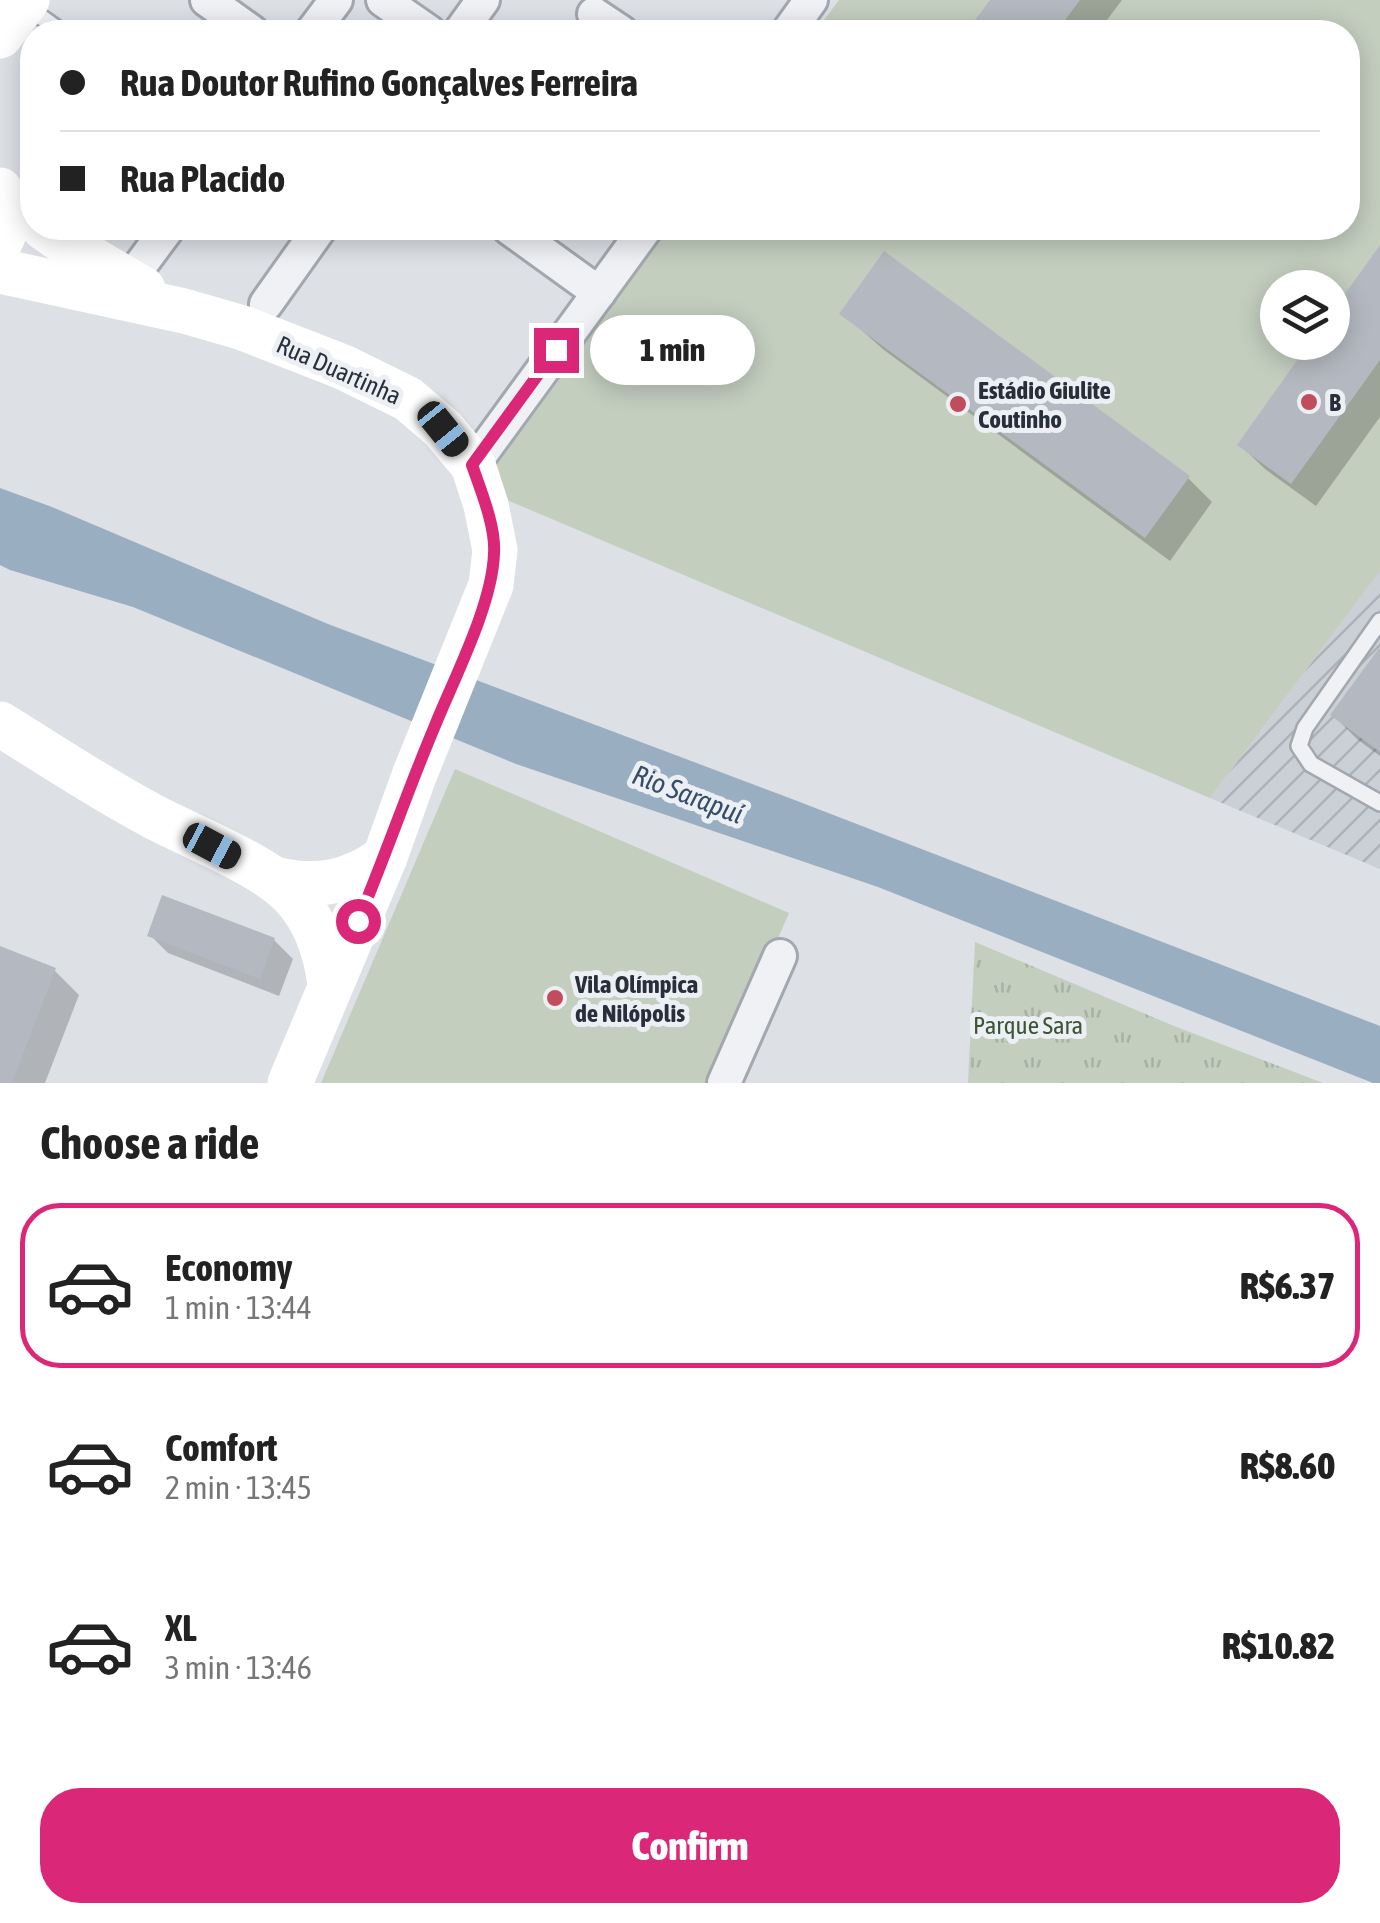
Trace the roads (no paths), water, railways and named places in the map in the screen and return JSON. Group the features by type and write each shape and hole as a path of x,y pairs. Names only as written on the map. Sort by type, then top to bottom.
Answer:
{"main road":[{"path":"0,242 8,226 12,202"},
{"name":"Rua Duartinha","path":"61,240 184,311"},
{"name":"Rua Duartinha","path":"0,271 184,311 244,328 344,367 408,399 443,429 472,465 486,505 495,550 491,585 385,857 290,1083"},
{"path":"0,724 154,817 275,879 293,896 320,938 330,986"},
{"path":"275,879 308,885 341,881 385,857"}],"street":[{"path":"206,0 235,20"},
{"path":"383,0 412,20"},
{"path":"128,282 159,240"},
{"path":"266,304 311,240"},
{"path":"525,240 598,292"},
{"path":"472,465 637,240"},
{"path":"724,1083 780,956"}],"lane":[{"path":"1380,622 1305,728 1299,746 1311,764 1380,803"}],"water":[{"name":"Rio Sarapuí","path":"0,488 328,624 1380,1026 1380,1083 878,887 516,764 133,607 10,570 0,565"}],"place":[{"name":"B","path":"1309,402"},
{"name":"Estádio Giulite Coutinho","path":"958,404"},
{"name":"Vila Olímpica de Nilópolis","path":"555,998"}],"park label":[{"name":"Parque Sara","path":"1028,1025"}]}
